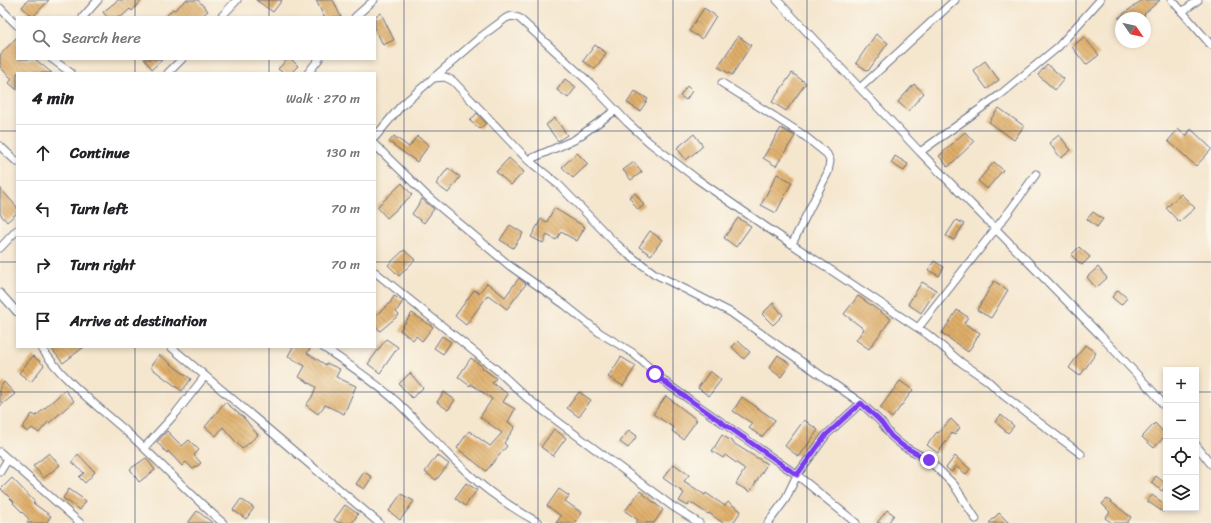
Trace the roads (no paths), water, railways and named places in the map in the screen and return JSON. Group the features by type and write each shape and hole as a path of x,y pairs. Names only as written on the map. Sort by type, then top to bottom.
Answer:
{"street":[{"path":"84,16 98,0"},
{"path":"222,16 238,0"},
{"path":"356,16 374,0"},
{"path":"777,0 920,152 1101,336 1163,404"},
{"path":"860,88 955,0"},
{"path":"920,152 1001,94 1058,47 1100,0"},
{"path":"1172,0 1211,45"},
{"path":"1182,12 1198,0"},
{"path":"0,8 16,24"},
{"path":"376,135 401,106 496,24 512,16 519,18 591,84 627,122 650,143 697,179 918,328 962,363 987,380 1002,395 1081,454"},
{"path":"53,60 70,72"},
{"path":"169,72 181,60"},
{"path":"309,72 318,60"},
{"path":"432,78 442,76 453,81 528,160 559,185 614,242 629,255 655,274 730,312 861,403 881,422 891,436 903,446 929,460 954,485 976,519"},
{"path":"722,83 802,134 827,154 830,161 828,172 792,244"},
{"path":"528,160 574,140 616,110"},
{"path":"0,146 16,161"},
{"path":"376,146 427,196 510,266 565,305 600,333 633,353 670,386 797,475 856,523"},
{"path":"918,328 1011,209 1036,174"},
{"path":"0,248 16,231"},
{"path":"376,273 497,370 527,398 545,412 672,506 698,523"},
{"path":"0,293 16,311"},
{"path":"42,348 50,361 82,394 144,448 223,523"},
{"path":"172,348 379,523"},
{"path":"324,348 370,380 395,401 489,491 539,523"},
{"path":"144,448 176,413 205,376"},
{"path":"768,523 785,500 797,475 826,435 861,403"},
{"path":"1199,449 1211,464"},
{"path":"0,452 80,523"},
{"path":"0,472 8,459"}]}
